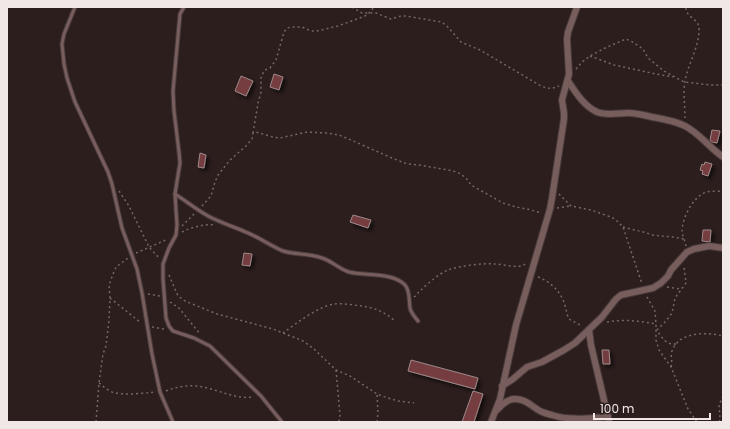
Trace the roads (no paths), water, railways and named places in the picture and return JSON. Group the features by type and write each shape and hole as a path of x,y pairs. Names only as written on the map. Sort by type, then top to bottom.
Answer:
{"street":[{"path":"491,422 500,399 516,325 549,212 564,119 562,100 568,82 569,67 567,39 576,7"},
{"path":"568,82 586,104 598,112 609,114 634,113 667,120 685,126 723,157"},
{"path":"502,386 527,367 542,362 575,343 602,317 616,298 629,292 653,288 661,283 686,254 694,249 709,246 723,248"},
{"path":"496,411 504,403 514,399 530,403 539,410 565,418 576,420 608,420 589,330"}],"lane":[{"path":"74,7 63,39 66,71 75,102 108,172 112,184 122,228 137,269 160,392 173,422"},
{"path":"184,7 180,14 173,90 180,163 175,194 177,222 176,233 163,264 166,318 173,331 194,338 210,346 261,396 282,422"},
{"path":"175,194 209,216 247,232 276,248 294,254 323,258 349,272 377,274 400,281 406,286 410,309 418,321"}]}
